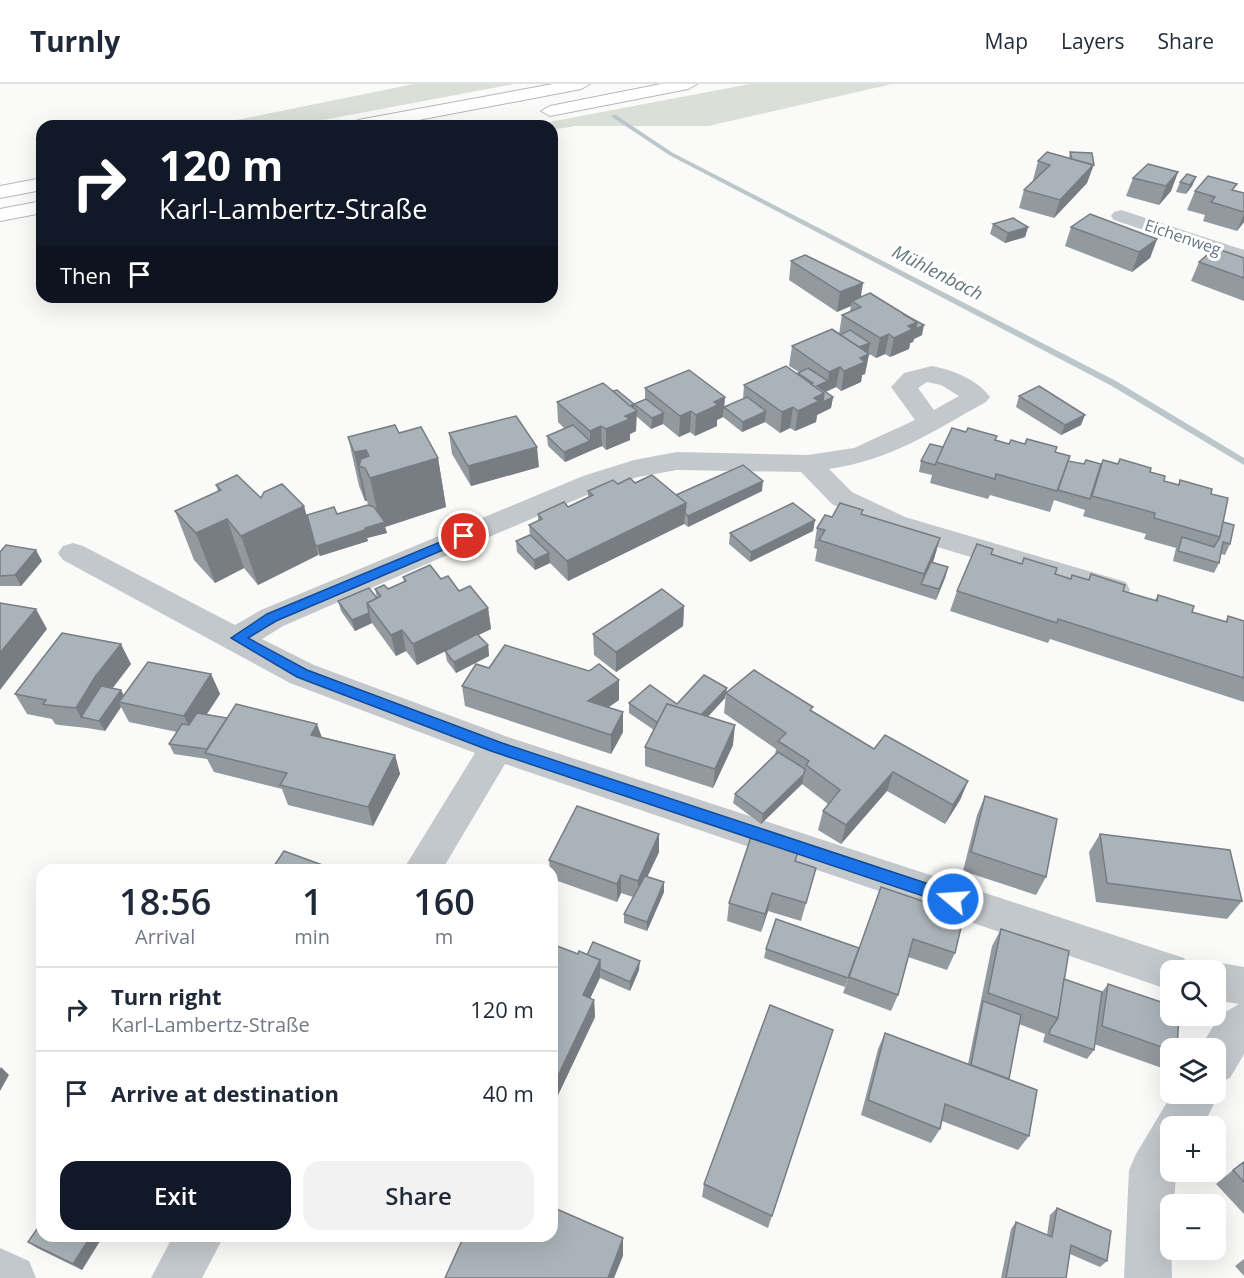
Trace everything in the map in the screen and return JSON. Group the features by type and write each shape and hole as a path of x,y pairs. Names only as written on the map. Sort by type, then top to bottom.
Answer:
{"highway":[{"path":"390,120 581,84"},
{"path":"531,115 687,84"},
{"path":"0,192 36,185"},
{"path":"0,215 36,208"}],"street":[{"name":"Eichenweg","path":"1121,216 1244,257"},
{"path":"238,638 272,618 593,482 634,469 677,461 808,464 860,456 898,440 929,422"},
{"path":"808,464 842,498 895,524 1143,598"},
{"path":"73,554 238,638 302,674 496,747 1160,968"},
{"path":"426,864 496,747"},
{"path":"1226,983 1244,986"},
{"path":"1226,1044 1235,1029 1244,1022"},
{"path":"1148,1278 1152,1170 1160,1156"},
{"path":"175,1278 196,1242"},
{"path":"0,1272 12,1278"}],"shaded area":[{"path":"414,84 514,84 323,120 237,120"},
{"path":"750,84 892,84 708,126 575,126 558,129 558,120"}],"building":[{"path":"1047,152 1093,165 1060,200 1024,190 1050,165 1038,161"},
{"path":"1070,152 1092,153 1094,165 1072,159"},
{"path":"1148,164 1178,172 1166,186 1133,178"},
{"path":"1187,174 1196,177 1190,185 1180,182"},
{"path":"1208,176 1237,184 1232,190 1244,193 1244,212 1211,202 1215,197 1195,191"},
{"path":"1090,214 1157,239 1139,252 1071,227"},
{"path":"1013,218 1028,227 1008,233 993,224"},
{"path":"1215,248 1244,258 1244,278 1199,262"},
{"path":"805,255 863,283 840,292 791,261"},
{"path":"870,293 917,322 908,326 913,329 894,338 889,334 880,338 842,315 861,307 852,301"},
{"path":"903,314 924,325 916,329 917,322"},
{"path":"832,329 869,354 860,358 865,362 844,371 840,367 829,372 792,346"},
{"path":"850,330 870,343 859,347 840,335"},
{"path":"786,366 824,393 814,398 819,401 798,411 793,407 782,412 744,385"},
{"path":"808,368 828,381 817,386 833,397 823,402 824,393 798,373"},
{"path":"689,370 725,397 714,402 718,405 696,415 691,411 680,416 645,388"},
{"path":"603,383 637,411 625,416 630,419 606,429 601,426 590,431 557,402"},
{"path":"1039,386 1085,415 1065,425 1019,396"},
{"path":"617,390 634,404 630,406 613,391"},
{"path":"747,397 766,411 743,422 724,407"},
{"path":"646,399 664,413 652,418 634,404"},
{"path":"516,416 537,447 468,466 449,433"},
{"path":"395,425 399,433 421,427 438,458 370,478 365,468 359,466 361,459 369,456 366,450 354,452 348,437"},
{"path":"573,425 590,441 564,452 547,436"},
{"path":"952,428 966,432 968,428 997,436 995,440 1009,444 1011,440 1025,444 1027,439 1057,447 1055,452 1070,456 1057,491 996,474 995,479 936,462"},
{"path":"930,444 943,447 935,465 921,461"},
{"path":"1120,459 1151,468 1150,472 1165,476 1164,481 1179,485 1180,480 1212,489 1211,494 1228,498 1220,537 1154,518 1155,513 1092,496 1103,460 1118,464"},
{"path":"1086,460 1101,464 1090,499 1058,490 1068,461 1084,464"},
{"path":"743,465 763,481 688,516 685,513 686,503 676,495"},
{"path":"237,475 261,498 264,492 282,484 304,506 241,536 227,519 196,533 175,511 221,490 216,485"},
{"path":"652,475 686,503 567,561 529,525 542,519 538,514 564,502 568,507 593,495 588,491 613,480 618,484 630,478 635,483"},
{"path":"793,503 815,520 751,552 730,533"},
{"path":"840,503 863,510 861,514 940,538 924,574 819,540 825,530 817,528 825,515 832,517"},
{"path":"368,505 374,507 385,522 317,546 315,544 307,515 334,507 337,514"},
{"path":"1223,522 1234,525 1230,544 1223,542 1219,563 1178,551 1182,537 1214,547 1220,537"},
{"path":"530,535 549,553 534,560 516,541"},
{"path":"977,544 993,549 991,554 1022,564 1024,558 1057,568 1055,574 1071,579 1072,575 1089,580 1091,574 1125,585 1123,591 1157,601 1158,595 1194,606 1192,612 1227,622 1228,616 1244,621 1244,678 1058,619 1057,623 957,591"},
{"path":"6,545 36,550 15,575 0,576 0,552"},
{"path":"931,562 948,567 939,589 921,584"},
{"path":"430,565 441,579 448,576 459,591 470,586 488,608 413,644 402,630 391,635 367,603 381,596 375,589 384,585 388,589 406,581 403,577"},
{"path":"369,588 377,598 367,603 369,613 352,620 338,601"},
{"path":"662,589 684,606 616,652 593,634"},
{"path":"0,603 36,609 0,653"},
{"path":"62,633 121,644 95,677 76,708 47,705 43,704 46,700 15,694"},
{"path":"477,634 488,645 454,662 445,651"},
{"path":"505,645 589,671 599,664 619,680 588,701 623,712 611,735 462,686 476,664 489,668"},
{"path":"148,662 211,674 184,716 119,702"},
{"path":"754,670 813,707 810,710 874,749 885,735 968,781 953,805 893,772 846,825 823,811 840,790 806,765 809,761 778,741 786,733 726,693"},
{"path":"704,675 727,688 701,715 667,704 657,722 629,703 650,685 677,704"},
{"path":"101,686 121,690 99,721 81,717"},
{"path":"236,704 317,724 311,735 395,755 368,807 280,785 287,773 205,753"},
{"path":"667,704 735,725 715,769 645,747"},
{"path":"197,713 227,718 207,749 169,744 182,724 189,725"},
{"path":"778,752 805,769 804,774 763,814 735,794"},
{"path":"985,796 1057,819 1046,877 971,852"},
{"path":"577,806 659,834 638,881 621,875 617,884 549,860"},
{"path":"753,831 800,845 795,861 816,868 806,903 772,893 765,914 729,903"},
{"path":"1100,834 1230,850 1242,901 1107,883"},
{"path":"284,851 320,864 275,864"},
{"path":"645,876 664,882 647,922 624,914"},
{"path":"881,887 964,915 955,953 913,939 898,995 849,977"},
{"path":"776,919 859,948 848,978 766,949"},
{"path":"1001,929 1069,951 1058,1018 988,993"},
{"path":"593,942 640,961 630,982 600,969 600,960 587,955"},
{"path":"558,946 578,954 579,951 600,960 583,995 594,1000 558,1076"},
{"path":"1064,979 1102,992 1094,1050 1049,1034 1058,1018"},
{"path":"1108,984 1160,1002 1160,1026 1178,1026 1178,1038 1160,1038 1160,1046 1102,1026"},
{"path":"983,1001 1021,1015 1009,1079 971,1065"},
{"path":"770,1005 833,1030 772,1216 704,1184"},
{"path":"885,1033 1037,1090 1029,1136 945,1104 940,1129 868,1100"},
{"path":"1244,1162 1244,1182 1233,1170"},
{"path":"1057,1208 1111,1231 1107,1261 1071,1245 1066,1278 1006,1278 1016,1222 1052,1237"},
{"path":"558,1210 623,1238 608,1278 445,1278 461,1242 558,1242"},
{"path":"36,1231 36,1242 87,1242 73,1264 28,1242"}],"waterway":[{"name":"Mühlenbach","path":"614,116 671,154 1113,383 1244,462"}],"route":[{"path":"464,536 272,618 238,638 302,674 496,747 953,899"}]}
